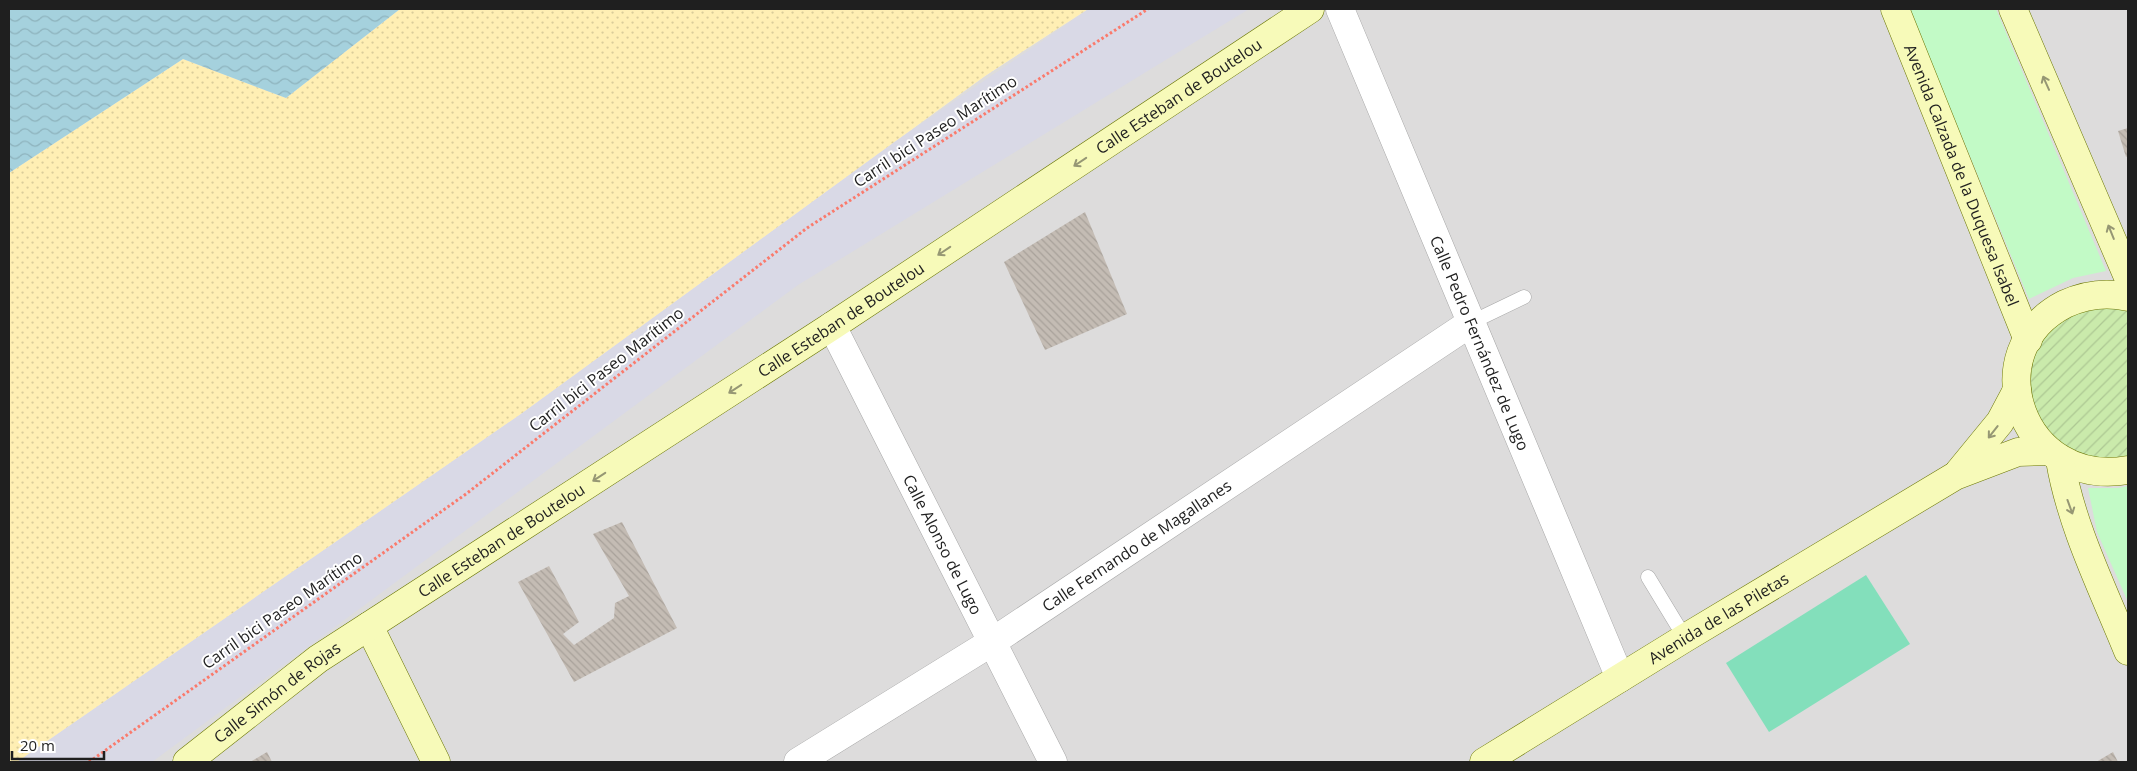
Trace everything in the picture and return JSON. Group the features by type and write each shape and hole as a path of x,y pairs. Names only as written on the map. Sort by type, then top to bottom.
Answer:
{"street":[{"name":"Calle Esteban de Boutelou","path":"369,626 832,326 1310,9"},
{"name":"Calle Pedro Fernández de Lugo","path":"1340,9 1620,678"},
{"name":"Avenida Calzada de la Duquesa Isabel","path":"1895,9 2028,340"},
{"path":"2013,9 2128,277"},
{"path":"2128,297 2116,294 2095,295 2075,300 2051,314 2041,323 2028,340 2022,356 2017,390 2022,413 2032,434 2054,455 2084,470 2110,473 2128,470"},
{"name":"Calle Fernando de Magallanes","path":"798,762 992,642 1472,322"},
{"name":"Calle Alonso de Lugo","path":"832,326 1053,762"},
{"name":"Avenida de las Piletas","path":"1955,476 2000,422 2017,390"},
{"name":"Avenida de las Piletas","path":"1484,762 1684,638 1955,476 2018,452 2054,455"},
{"path":"2054,455 2065,493 2128,651"},
{"path":"369,626 436,762"},
{"name":"Calle Simón de Rojas","path":"187,762 318,659 369,626"}],"lane":[{"path":"1472,322 1524,297"},
{"path":"1648,577 1684,638"}],"path":[{"name":"Carril bici Paseo Marítimo","path":"89,762 466,494 807,228 1148,9"}],"shaded area":[{"path":"1088,9 2128,9 2128,762 17,762 521,414 985,76"},
{"path":"1089,9 1249,9 798,285 152,762 17,762 521,414 896,141"}],"sand":[{"path":"400,9 1088,9 985,76 521,414 17,762 9,762 9,173 183,59 286,98"}],"green space":[{"path":"1909,9 1996,9 2106,271 2073,278 2029,299"},
{"path":"2088,308 2128,309 2128,456 2125,457 2106,458 2088,456 2062,444 2050,433 2041,420 2034,404 2031,372 2035,356 2042,341 2062,321"},
{"path":"2128,486 2128,602 2097,532 2088,488"},
{"path":"1866,575 1910,644 1769,732 1726,663"}],"water":[{"path":"9,9 400,9 286,98 183,59 9,173"}],"building":[{"path":"2128,128 2128,156 2126,157 2118,131"},
{"path":"1085,212 1127,314 1045,350 1004,262"},
{"path":"622,522 677,628 574,682 518,582 549,566 579,622 563,634 574,645 614,618 615,603 629,596 593,534"},
{"path":"267,752 272,762 250,762"},
{"path":"2113,752 2118,762 2096,762"}]}
